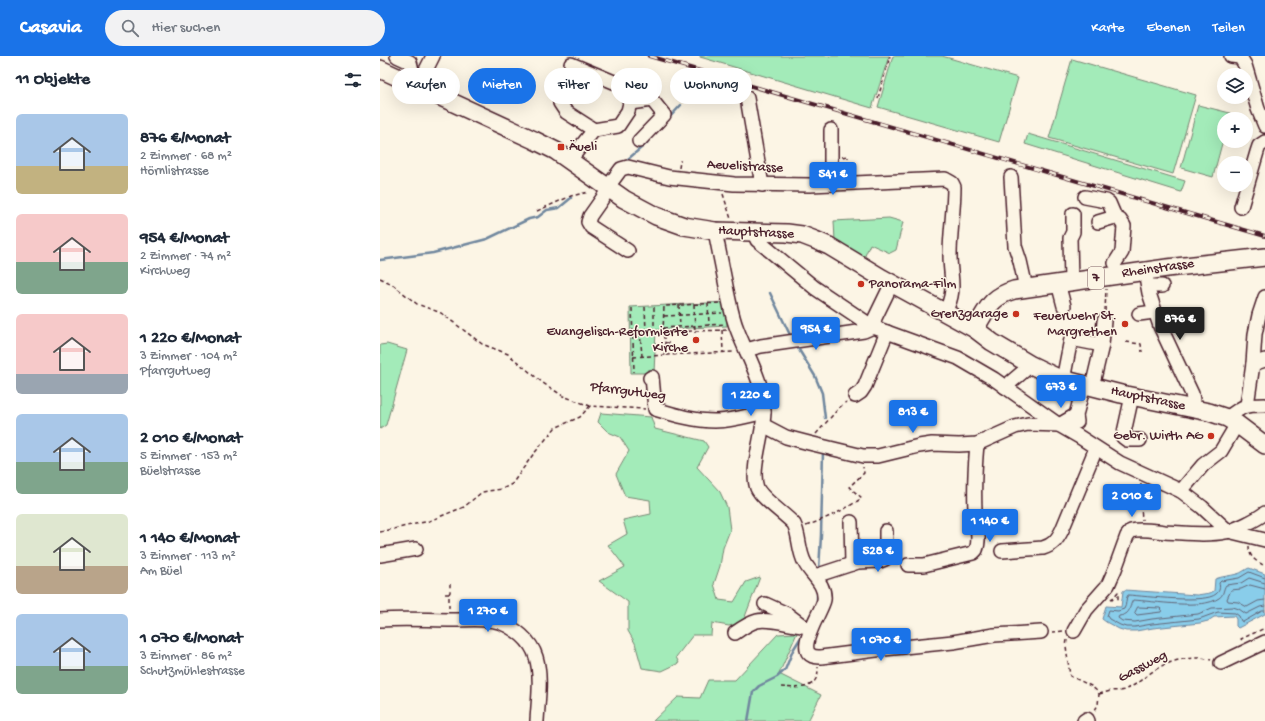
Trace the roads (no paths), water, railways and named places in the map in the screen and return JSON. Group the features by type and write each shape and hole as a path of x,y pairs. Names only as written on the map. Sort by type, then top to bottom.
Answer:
{"main road":[{"name":"Hauptstrasse","path":"382,73 392,76"},
{"name":"Hauptstrasse","path":"460,104 556,151 608,189 656,216 684,226 715,231 787,233 802,235 829,246 975,329 992,342 1031,365 1063,380 1209,412 1232,421 1265,445"},
{"name":"Rheinstrasse","path":"975,329 990,303 1008,291 1026,288 1062,294 1113,268 1146,278 1213,262 1265,257"}],"street":[{"path":"397,56 410,62 411,68"},
{"path":"1231,56 1240,57 1251,65 1258,109 1265,126"},
{"path":"422,68 428,59"},
{"path":"571,64 611,81"},
{"path":"561,104 566,112 594,130"},
{"path":"569,161 594,130 618,126 628,111 630,104"},
{"path":"639,141 664,115 655,104"},
{"path":"748,104 762,185"},
{"path":"831,130 831,184"},
{"path":"1241,207 1256,152 1259,146 1265,142"},
{"name":"Aeuelistrasse","path":"628,251 591,227 588,222 590,216 621,169 628,167 669,177 720,183 762,185 831,184 945,179 952,183 954,192 950,256 953,281 951,299 945,312"},
{"path":"1011,177 1015,246 1026,288"},
{"path":"1085,197 1106,201 1109,203 1115,217 1120,220 1124,226 1122,252 1113,268"},
{"path":"1062,294 1070,238 1073,232 1073,214"},
{"path":"1098,222 1115,217"},
{"path":"715,231 728,313 737,329 757,376 764,412 756,467 757,487 766,498 791,521 796,530 802,557 808,569 819,578 824,595 822,607 808,629 807,647 810,654 817,657 953,642 999,635 1041,632"},
{"path":"754,232 757,240 816,288 873,326 958,358 1005,387 1059,425 1120,463 1181,491 1202,507 1228,531 1265,540"},
{"path":"1146,278 1162,286"},
{"path":"1146,278 1154,312 1172,354 1192,394 1193,400 1191,408"},
{"path":"746,350 761,346 864,331 873,326 875,318 892,283"},
{"path":"1247,405 1259,362 1255,334 1264,301"},
{"path":"1139,314 1154,312"},
{"path":"1078,436 1076,415 1102,345 1104,321"},
{"path":"855,396 861,392 865,386 887,332"},
{"path":"1063,380 1071,339 1102,345"},
{"path":"1005,387 1031,365"},
{"name":"Pfarrgutweg","path":"650,378 652,377 655,410 699,420 716,421 764,412"},
{"path":"1132,396 1123,437 1127,440 1140,440"},
{"path":"1181,491 1203,465 1221,451 1232,421 1239,408 1247,405 1265,405"},
{"path":"762,425 786,437 808,443 863,456 878,456 932,444 977,444 1015,427 1028,424 1059,425 1076,415"},
{"path":"908,565 924,565 973,553 976,550 978,542 974,480 977,444"},
{"path":"1002,551 1043,548 1056,541 1096,448"},
{"path":"1074,631 1086,610 1108,585 1131,531 1142,530 1193,534 1216,533 1228,531 1265,514"},
{"path":"851,522 852,564"},
{"path":"819,578 852,564 864,561 880,561 884,559 886,553 886,531"},
{"path":"380,555 416,549"},
{"path":"765,604 787,614 808,629"},
{"path":"380,620 482,620 498,622 512,628 526,640 536,657 539,678 537,721"},
{"path":"735,633 744,626 757,621 765,620 808,629"},
{"path":"1221,663 1265,642"},
{"path":"1084,721 1091,716"}],"water":[{"path":"1249,568 1265,574 1265,614 1238,628 1236,626 1236,619 1234,616 1214,617 1208,621 1200,623 1136,631 1119,629 1102,619 1106,606 1121,607 1123,591 1125,590 1197,595 1210,593 1214,591 1215,579 1239,574"}],"waterway":[{"path":"669,118 681,105"},
{"path":"628,159 647,143 648,140"},
{"path":"380,260 433,253 487,239 529,219 538,217 547,210 559,208 571,198"},
{"path":"770,293 791,337"},
{"path":"796,345 815,376 822,393 825,418"},
{"path":"819,570 823,451"},
{"path":"817,591 817,604"},
{"path":"748,721 753,692 759,686 777,677 785,670 793,650 803,634"}],"railway":[{"path":"649,56 1265,236"}],"place":[{"name":"Äueli","path":"561,147"},
{"name":"Panorama-Film","path":"861,284"},
{"name":"Grenzgarage","path":"1016,314"},
{"name":"Feuerwehr St. Margrethen","path":"1125,324"},
{"name":"Evangelisch-Reformierte Kirche","path":"696,340"},
{"name":"Gebr. Wirth AG","path":"1211,436"}]}
